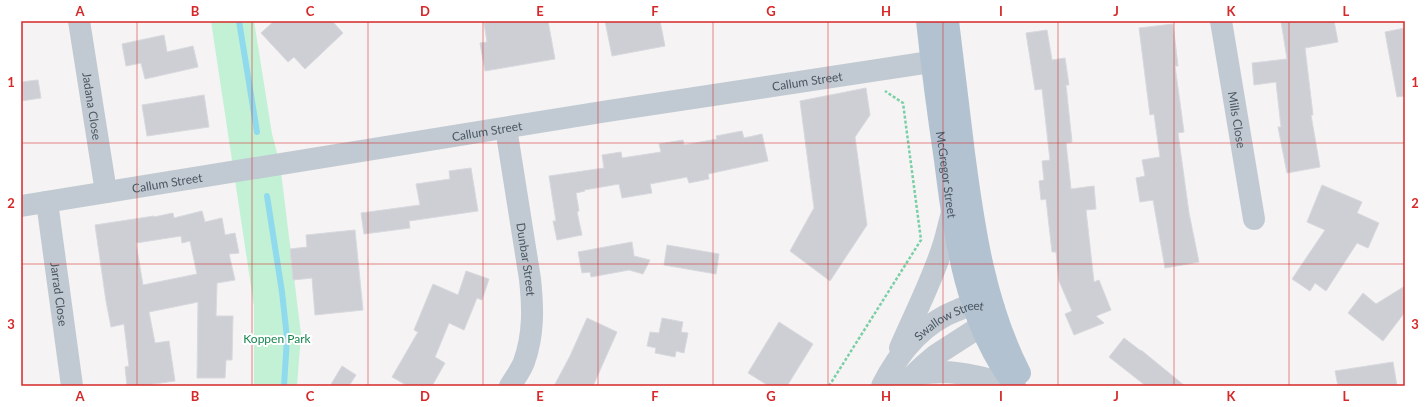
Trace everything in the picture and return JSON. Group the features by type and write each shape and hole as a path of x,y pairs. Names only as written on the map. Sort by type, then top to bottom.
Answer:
{"main road":[{"name":"McGregor Street","path":"926,21 952,213 962,271 981,326 999,362 1014,386"},
{"name":"McGregor Street","path":"948,21 972,211 982,260 994,308 1009,349 1028,386"}],"street":[{"name":"Jadana Close","path":"79,21 106,192"},
{"name":"Mills Close","path":"1221,21 1254,219"},
{"name":"Callum Street","path":"21,206 506,128 952,59"},
{"name":"Dunbar Street","path":"506,128 533,304 532,335 524,363 510,386"},
{"name":"Jarrad Close","path":"47,202 72,386"},
{"path":"886,377 933,274 944,243 952,213"},
{"name":"Swallow Street","path":"886,377 906,349 930,325 942,317 973,305 994,308 981,326 936,355 908,380"},
{"path":"908,380 935,372 957,373 1014,386"}],"path":[{"path":"830,386 921,240 903,103 885,91 879,91"}],"green space":[{"name":"Koppen Park","path":"211,21 254,21 272,134 280,164 301,334 297,386 254,386 254,306"}],"building":[{"path":"274,21 332,21 343,33 305,69 294,57 288,62 261,33"},
{"path":"497,21 548,21 555,59 485,71 480,43 487,42 484,23"},
{"path":"605,21 660,21 665,46 612,56"},
{"path":"1281,21 1334,21 1338,42 1305,48 1313,115 1311,115 1320,167 1287,173 1278,127 1281,127 1276,82 1254,85 1252,63 1287,59"},
{"path":"1173,24 1178,66 1175,66 1184,132 1178,133 1189,213 1199,262 1165,268 1153,200 1140,202 1136,178 1145,176 1142,160 1160,157 1154,114 1150,115 1139,28"},
{"path":"1405,28 1405,96 1397,97 1385,32"},
{"path":"1047,30 1052,60 1065,58 1069,85 1066,85 1072,142 1066,143 1071,189 1094,186 1096,209 1086,210 1094,282 1099,280 1111,310 1096,316 1104,323 1074,335 1065,314 1072,311 1059,281 1056,252 1052,252 1046,199 1041,200 1039,181 1044,180 1042,161 1050,160 1042,89 1035,90 1026,33"},
{"path":"164,35 167,52 193,46 198,67 145,79 141,63 126,66 122,44"},
{"path":"38,80 41,98 21,101 21,82"},
{"path":"866,88 870,115 855,137 867,225 830,281 790,251 814,208 800,101"},
{"path":"204,95 209,127 147,136 142,105"},
{"path":"742,131 744,138 762,134 768,161 708,174 709,179 689,183 687,177 650,184 652,193 622,198 619,184 584,190 585,191 576,193 579,211 577,212 582,235 557,240 553,221 556,221 549,176 604,168 602,155 621,152 622,158 661,152 659,144 683,140 684,145 717,139 716,136"},
{"path":"471,168 478,211 409,221 410,228 364,234 361,213 420,205 416,184 450,179 449,171"},
{"path":"1322,185 1362,202 1357,213 1379,223 1368,248 1357,243 1326,291 1315,283 1310,291 1292,279 1325,230 1307,222"},
{"path":"202,211 205,222 222,218 225,235 235,233 239,253 229,254 235,280 217,283 216,316 233,316 232,360 226,360 225,378 197,378 198,302 149,312 155,343 169,341 175,381 139,386 127,386 125,367 129,366 124,324 111,327 95,225 173,213 174,218","holes":["181,236 182,243 190,241 197,274 143,285 136,243"]},
{"path":"355,230 363,310 315,315 312,278 293,280 290,249 307,247 306,235"},
{"path":"632,242 634,256 650,260 643,274 629,270 591,277 590,272 582,273 578,252"},
{"path":"667,245 719,254 716,274 664,265"},
{"path":"466,271 489,279 482,300 477,298 464,330 449,323 435,357 445,363 432,386 408,386 392,377 418,332 414,330 433,284 458,295"},
{"path":"1405,286 1405,312 1383,341 1348,313 1363,293 1376,304"},
{"path":"587,318 617,332 593,386 554,386 570,356"},
{"path":"662,318 683,322 681,332 688,333 684,353 676,351 675,357 655,353 656,348 647,346 650,332 659,333"},
{"path":"779,322 813,344 787,386 769,386 748,373"},
{"path":"1124,338 1185,386 1146,386 1109,357"},
{"path":"1393,362 1397,386 1338,386 1335,371"},
{"path":"342,366 356,375 349,386 330,386"}],"waterway":[{"path":"239,21 257,132"},
{"path":"267,196 282,292 287,338 284,386"}]}
